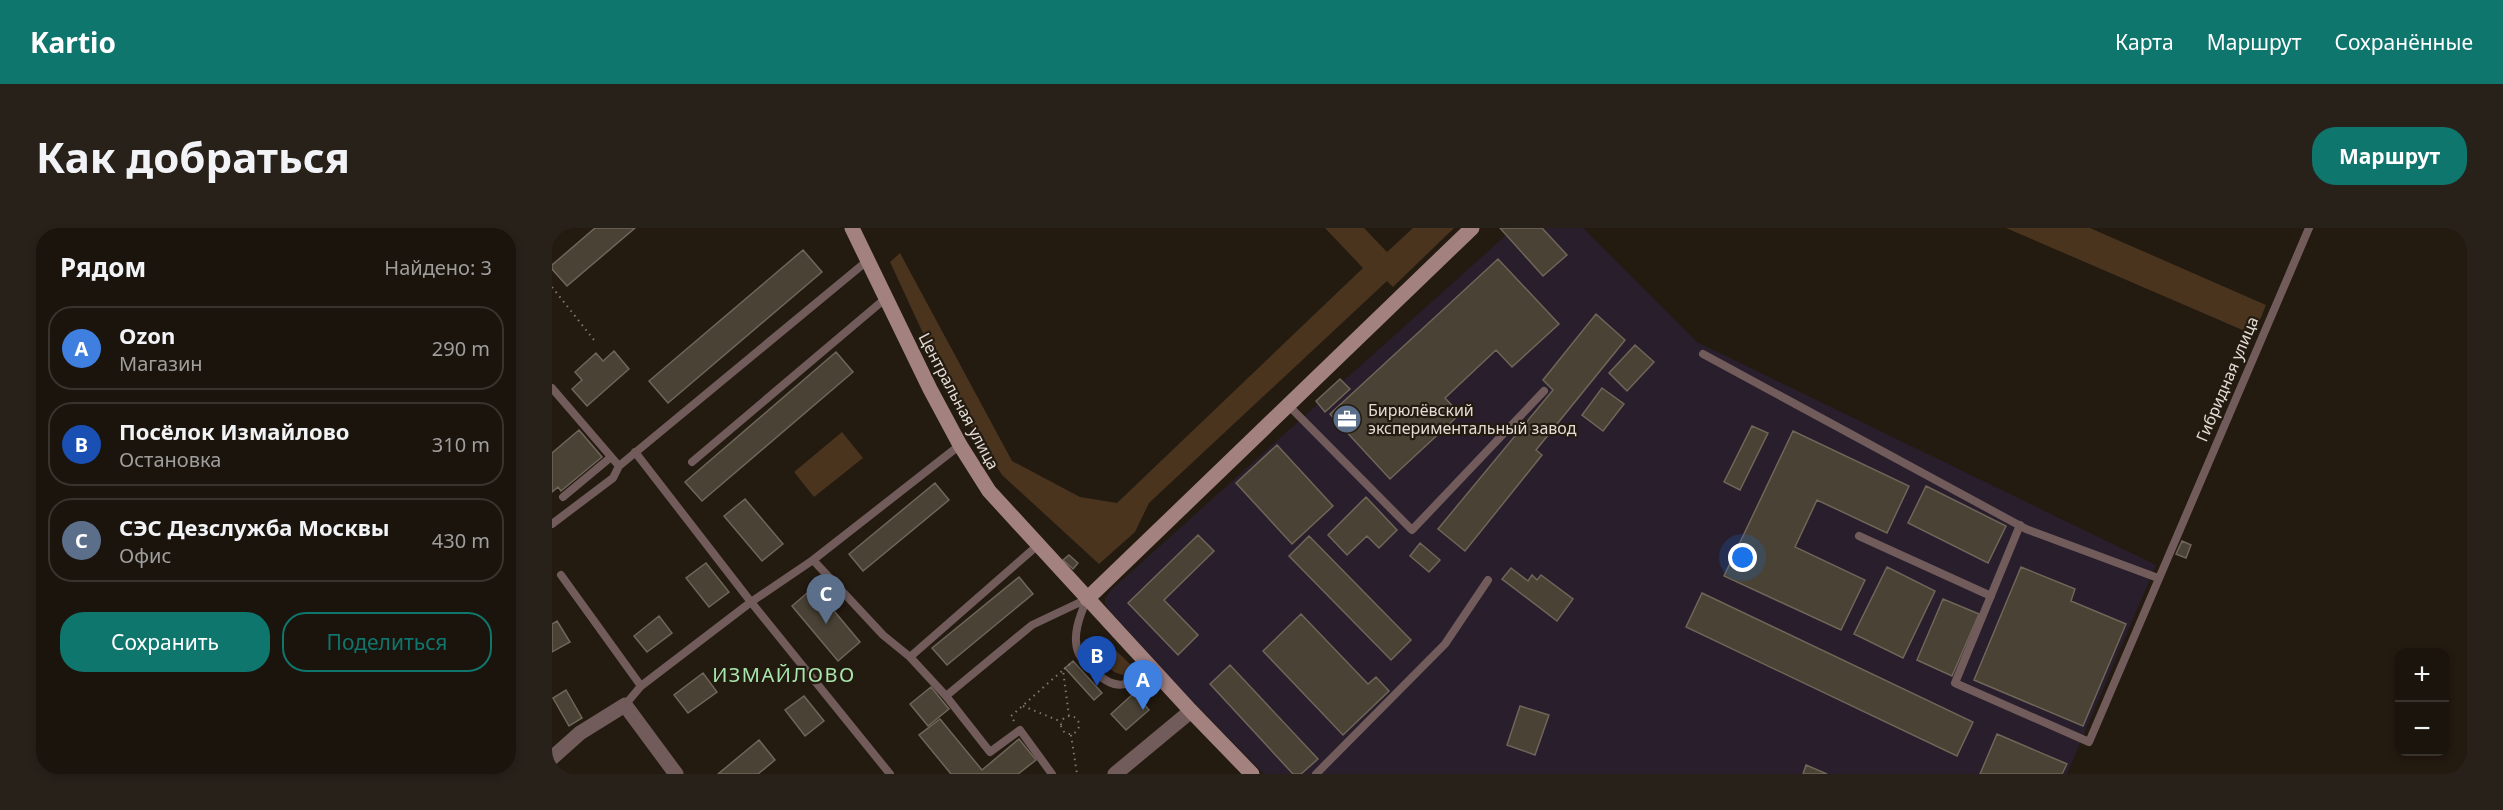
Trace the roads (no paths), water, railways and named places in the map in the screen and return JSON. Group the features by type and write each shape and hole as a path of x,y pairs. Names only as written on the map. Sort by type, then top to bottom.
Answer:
{"street":[{"name":"Центральная улица","path":"852,228 960,445 989,491 1151,669 1252,774"},
{"path":"1087,599 1472,228"},
{"path":"552,758 580,733 626,705 676,774"},
{"path":"1115,774 1191,711"}],"lane":[{"name":"Гибридная улица","path":"1991,596 1955,683 2089,742 2309,228"},
{"path":"552,524 613,478 619,466 635,452 867,261"},
{"path":"692,462 886,298"},
{"path":"1703,354 2020,525 2158,578"},
{"path":"552,388 619,466"},
{"path":"1288,405 1412,530 1544,391"},
{"path":"626,705 641,686 751,602 813,560 960,445"},
{"path":"635,452 751,602 890,774"},
{"path":"563,497 611,457"},
{"path":"1859,536 1991,596 2020,525"},
{"path":"909,657 1038,545"},
{"path":"813,560 946,696 990,752 1020,730 1052,774"},
{"path":"561,575 641,686"},
{"path":"1316,774 1445,644 1488,580"},
{"path":"1087,599 1078,622 1079,655 1096,673 1113,685 1130,685 1151,669"},
{"path":"946,696 1032,625 1087,599"}],"place":[{"name":"Бирюлёвский экспериментальный завод","path":"1347,419"},
{"name":"СЭС Дезслужба Москвы","path":"826,624"},
{"name":"Посёлок Измайлово","path":"1097,686"},
{"name":"Ozon","path":"1143,710"}],"district":[{"name":"ИЗМАЙЛОВО","path":"784,674"}]}
